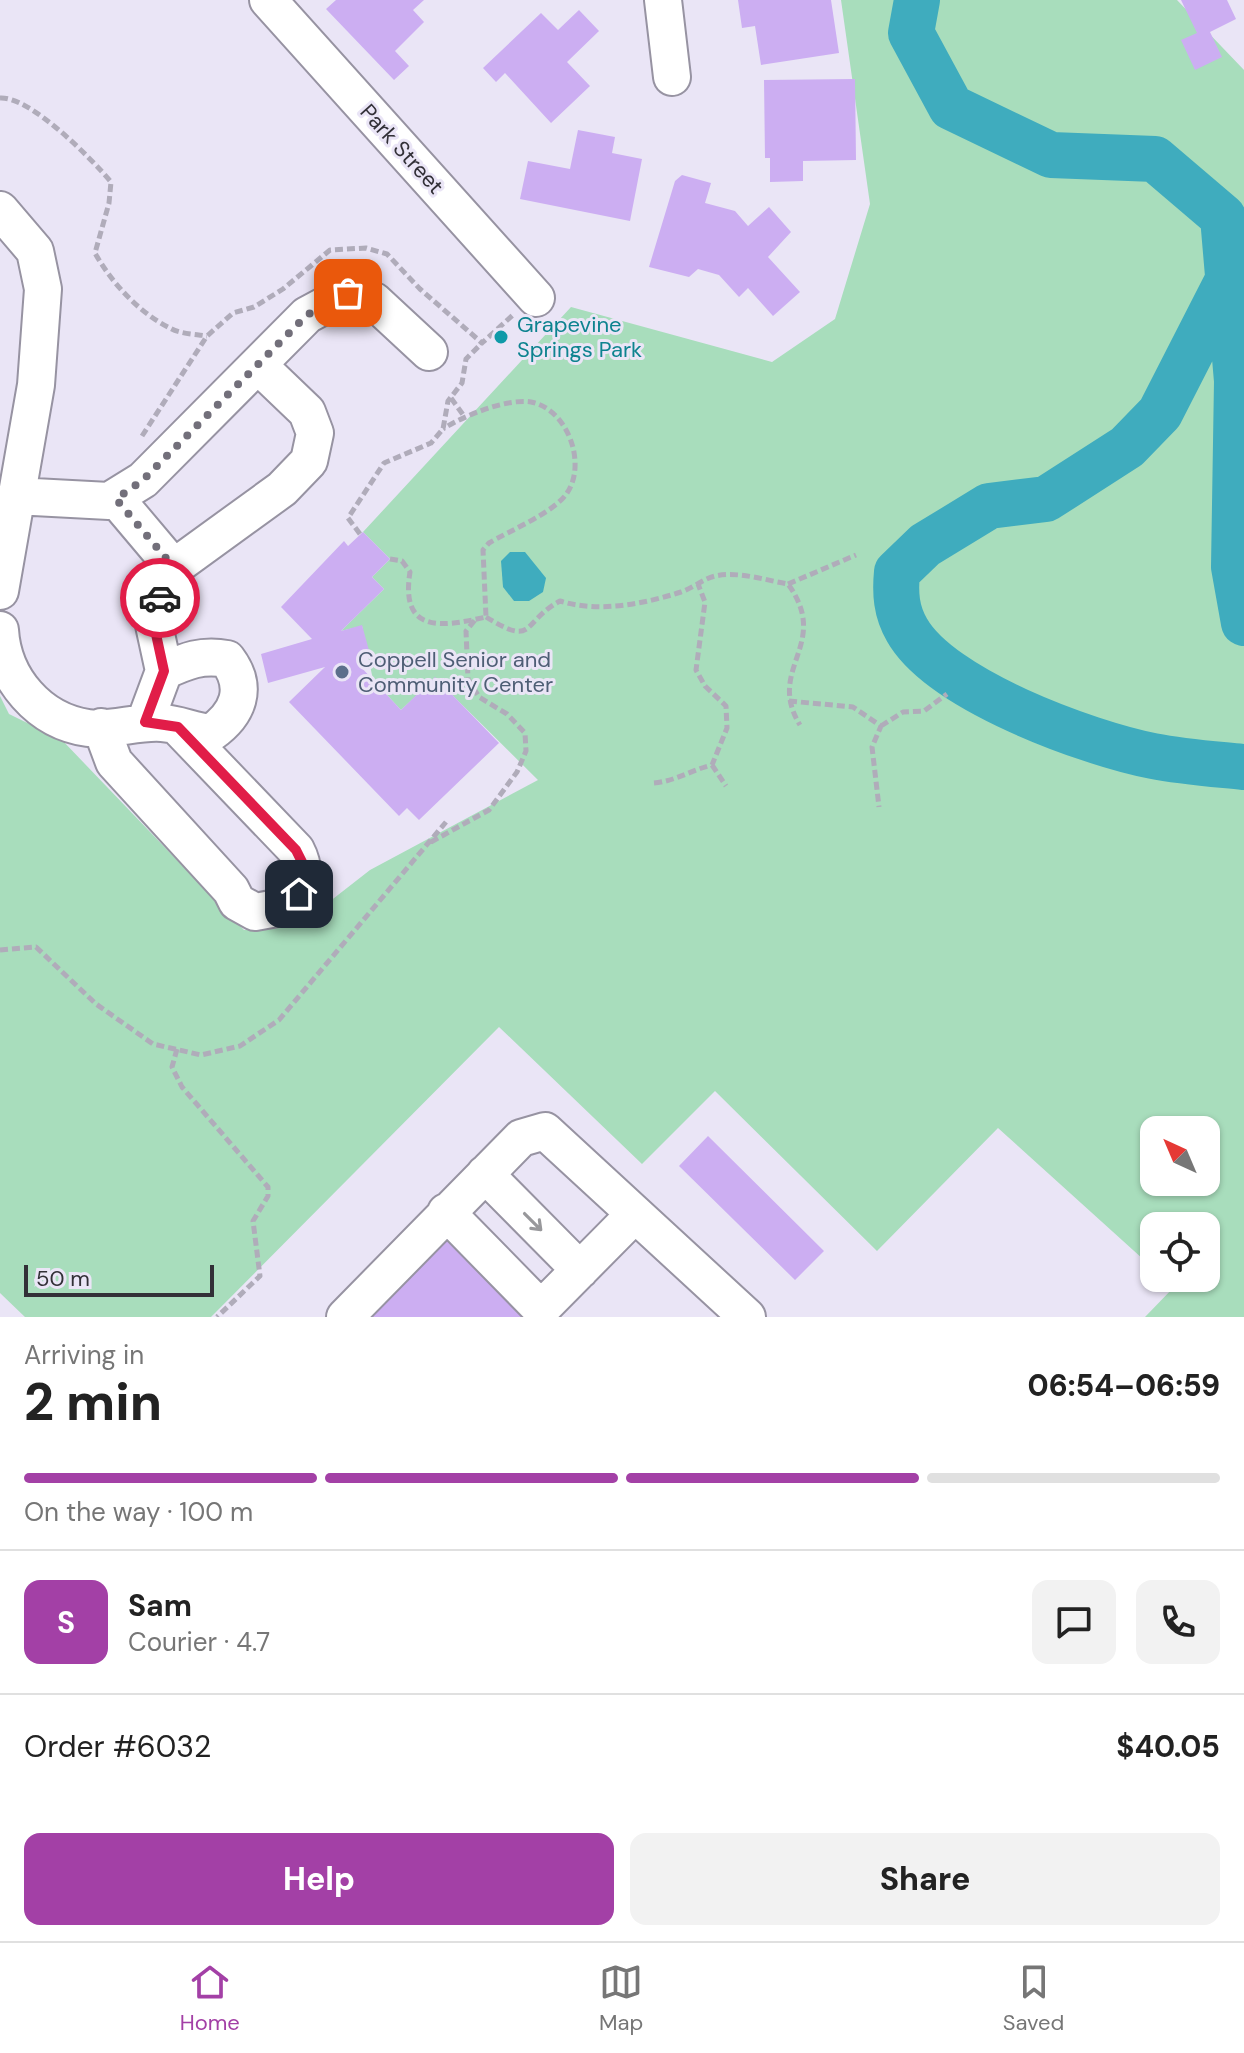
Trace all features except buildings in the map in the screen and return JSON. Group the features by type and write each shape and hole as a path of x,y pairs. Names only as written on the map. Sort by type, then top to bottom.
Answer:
{"street":[{"name":"Park Street","path":"268,0 536,298"},
{"path":"663,0 672,77"},
{"path":"0,210 35,251 43,289 36,385 0,591"},
{"path":"15,496 116,499 143,480 307,315 348,293 374,301 429,352"},
{"path":"169,571 282,489 309,461 315,433 307,412 259,366"},
{"path":"101,727 114,762 231,890 237,902 255,912 293,905 303,876 303,864 296,850 162,725 164,671 154,625 170,563 116,499"},
{"path":"0,630 8,663 26,695 63,722 101,727 162,725 211,733 235,713 241,691 235,669 227,659 195,657 164,671"},
{"path":"345,1317 521,1138 545,1131 747,1317"},
{"path":"485,1174 580,1270"},
{"path":"446,1212 548,1313 580,1270 635,1214"}],"path":[{"path":"0,98 10,97 34,112 76,146 111,182 109,203 95,253 104,270 133,302 171,329 207,336"},
{"path":"443,429 451,398 462,383 466,359 482,343"},
{"path":"451,398 464,416"},
{"path":"360,534 348,518 384,463 431,443 443,429 464,416 531,402 551,413 573,441 573,477 568,493 558,503 489,543 481,563 487,587 486,617"},
{"path":"390,559 402,561 410,572 407,593 411,609 424,621 449,626 486,617 516,634 525,632 547,608 560,601 581,608 635,603 713,577 732,574 788,584 856,555"},
{"path":"698,584 705,602 696,670 705,686 726,706 727,728 712,765"},
{"path":"788,584 803,614 804,639 790,677 789,701 800,725"},
{"path":"426,844 489,810 517,772 526,751 525,733 507,714 479,697 468,679 466,631 475,620"},
{"path":"879,807 872,747 881,726 903,712 924,711 947,694"},
{"path":"789,701 853,707 881,726"},
{"path":"654,783 673,781 692,770 712,765"},
{"path":"712,765 726,786"},
{"path":"0,950 36,947 96,1004 153,1044 201,1055 240,1046 262,1035 279,1020 446,822"},
{"path":"177,1049 172,1067 182,1087 268,1187 268,1196 253,1221 260,1276 217,1317"}],"green space":[{"path":"841,0 1177,0 1244,70 1244,1317 1145,1317 1169,1292 1220,1292 1220,1212 1140,1212 1140,1256 998,1128 877,1251 715,1091 642,1164 499,1027 211,1317 25,1317 0,1293 0,696 9,714 62,740 244,930 297,927 370,870 538,780 435,678 401,710 373,680 362,626 341,631 384,589 372,577 390,559 363,532 571,307 772,362 835,319 870,204"}],"water":[{"path":"510,552 525,552 546,578 543,592 529,601 514,601 503,587 501,561"}],"waterway":[{"path":"917,0 911,33 951,107 1051,155 1155,159 1223,217 1237,381 1234,567 1244,623"},
{"path":"1229,278 1160,413 1127,447 1046,499 989,506 925,545 897,572 896,595 903,623 925,652 950,673 1018,711 1092,739 1153,756 1244,767"}],"way so far":[{"path":"160,598 170,563 116,499 143,480 307,315 348,293"}],"place":[{"name":"Grapevine Springs Park","path":"501,337"},
{"name":"Coppell Senior and Community Center","path":"342,672"}],"route":[{"path":"160,598 154,625 164,671 145,722 178,727 296,850 303,864 299,894"}]}
